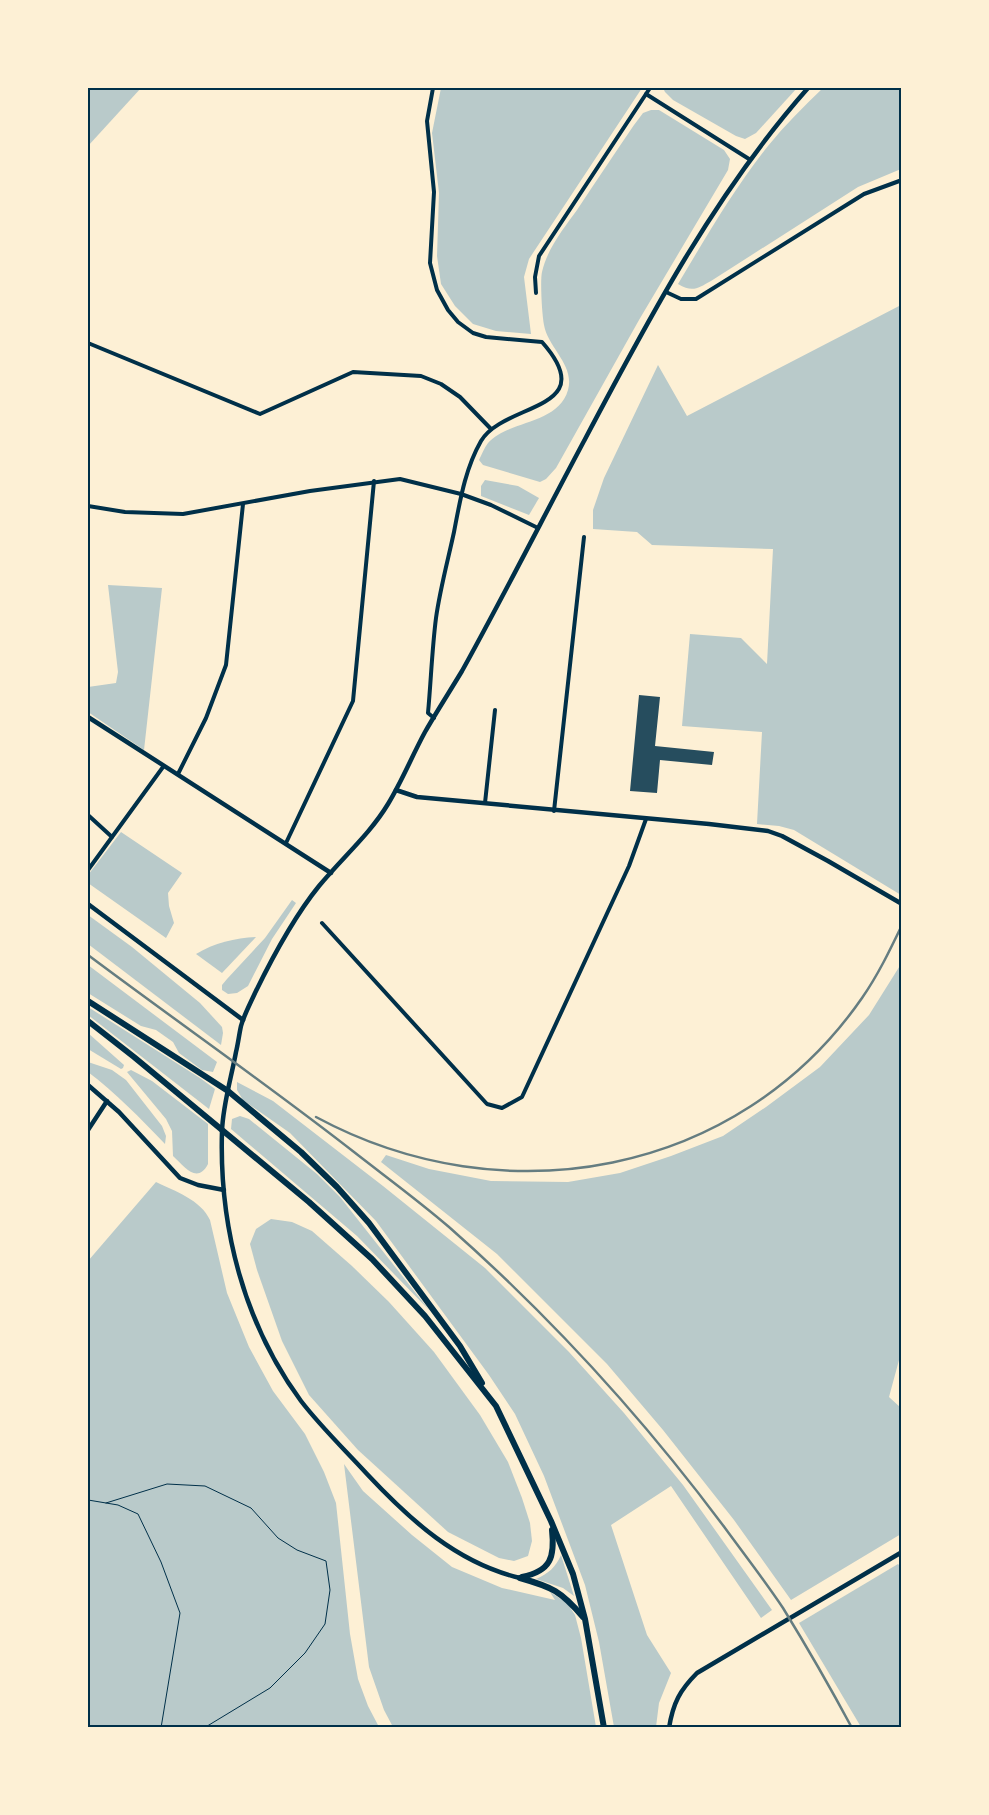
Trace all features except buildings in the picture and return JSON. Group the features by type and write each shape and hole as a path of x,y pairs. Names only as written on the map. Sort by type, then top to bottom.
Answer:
{"highway":[{"path":"88,1001 228,1091 307,1158 338,1187 369,1223 460,1346 496,1406 551,1521 573,1574 584,1619 604,1728"},
{"path":"88,1021 134,1056 302,1196 372,1259 425,1316 496,1406"},
{"path":"520,1578 537,1574 546,1567 552,1556 551,1521"},
{"path":"520,1578 555,1590 568,1599 584,1619"}],"street":[{"path":"433,88 427,121 434,192 430,263 437,290 448,310 458,322 474,333 486,337 542,342 553,354 560,368 562,381 559,391 546,400 490,429 482,440 468,471 461,494 436,618 428,713 434,718"},
{"path":"536,293 535,277 539,256 650,88"},
{"path":"520,1578 498,1573 474,1563 445,1545 412,1518 376,1483 303,1403 283,1374 264,1340 250,1307 233,1250 224,1187 222,1131 229,1083 243,1020 262,979 292,924 331,872 372,827 386,808 461,672 623,367 697,238 750,159 777,123 808,88"},
{"path":"646,94 750,159"},
{"path":"666,292 681,299 696,299 864,194 902,180"},
{"path":"88,343 260,414 353,372 421,376 441,384 460,397 490,429"},
{"path":"88,506 124,512 176,514 374,481 400,479 461,494 491,505 538,528"},
{"path":"286,843 353,701 374,481"},
{"path":"178,774 206,718 226,665 243,504"},
{"path":"554,811 584,537"},
{"path":"484,803 495,710"},
{"path":"88,717 331,872"},
{"path":"88,870 163,766"},
{"path":"396,790 417,797 768,831 782,836 828,861 902,904"},
{"path":"88,816 112,837"},
{"path":"322,923 487,1104 502,1108 522,1097 629,866 646,819"},
{"path":"88,904 243,1020"},
{"path":"88,1085 119,1112 180,1178 198,1185 224,1187"},
{"path":"88,1130 107,1101"},
{"path":"669,1728 677,1699 697,1673 902,1552"}],"path":[{"path":"106,1502 167,1484 205,1486 251,1508 278,1538 326,1562 330,1590 325,1624 305,1652 270,1688 204,1728"},
{"path":"88,1500 118,1505 138,1514 161,1562 180,1613 160,1728"}],"shaded area":[{"path":"88,88 141,88 88,146"},
{"path":"441,88 642,88 529,259 524,277 531,334 496,331 473,324 455,306 441,284 437,256 439,193 432,133"},
{"path":"663,88 797,88 756,133 745,139 736,136 673,100"},
{"path":"823,88 901,88 901,169 858,187 702,286 692,289 678,284 721,213 756,162 781,131"},
{"path":"659,110 724,150 730,159 728,170 639,320 556,468 546,479 540,482 483,465 479,460 488,443 508,430 544,416 563,401 568,390 568,373 546,333 544,325 541,283 544,263 556,239 634,125 643,113"},
{"path":"901,305 901,895 794,830 779,826 757,824 762,732 682,726 690,634 741,638 767,664 773,549 652,545 637,532 593,529 593,510 604,478 658,365 687,416"},
{"path":"485,480 518,486 539,498 529,515 481,496 481,486"},
{"path":"108,585 162,588 144,750 88,712 88,687 116,683 118,672"},
{"path":"121,832 182,873 168,893 169,906 174,923 166,938 88,883 88,875"},
{"path":"292,900 296,903 272,939 248,986 237,993 228,994 222,990 222,985 265,938"},
{"path":"88,915 132,947 200,1003 222,1027 221,1045 88,944"},
{"path":"256,937 222,973 196,954 225,942"},
{"path":"901,964 902,1349 889,1397 901,1408 901,1534 791,1600 734,1520 663,1430 607,1364 497,1254 381,1162 386,1155 429,1169 491,1181 568,1182 620,1173 671,1156 723,1136 820,1067 869,1015"},
{"path":"88,965 217,1062 213,1072 202,1070 179,1053 173,1042 156,1030 141,1026 88,993"},
{"path":"88,1007 215,1089 209,1109 88,1015"},
{"path":"88,1033 124,1065 123,1068 121,1069 88,1049"},
{"path":"88,1062 112,1070 126,1080 162,1126 166,1136 165,1144 118,1097 88,1072"},
{"path":"131,1070 152,1081 208,1124 208,1164 204,1170 199,1173 190,1172 173,1156 172,1131 166,1119 127,1072"},
{"path":"237,1082 273,1101 485,1268 569,1352 624,1413 683,1485 772,1610 761,1618 671,1486 611,1525 647,1635 671,1673 659,1703 656,1727 614,1727 599,1642 585,1585 544,1476 515,1414 489,1375 376,1221 290,1133 243,1100 237,1090"},
{"path":"240,1116 249,1119 317,1174 340,1197 430,1311 357,1236 231,1129 232,1119"},
{"path":"156,1182 194,1202 206,1213 210,1220 227,1293 249,1347 273,1391 305,1434 324,1472 336,1503 350,1634 358,1679 368,1706 379,1727 88,1728 88,1261"},
{"path":"271,1219 292,1222 312,1231 389,1302 434,1352 480,1415 508,1462 530,1523 532,1541 528,1556 514,1561 499,1558 448,1532 358,1450 309,1395 282,1341 250,1244 256,1229"},
{"path":"344,1464 363,1491 412,1535 452,1567 502,1588 555,1600 550,1592 567,1603 575,1615 581,1638 596,1727 393,1727 384,1710 369,1667"},
{"path":"561,1555 574,1596 563,1588 536,1579 551,1570"},
{"path":"898,1564 902,1568 901,1727 861,1727 799,1623"}],"railway":[{"path":"316,1117 388,1148 463,1166 538,1171 613,1162 684,1141 751,1106 811,1059 862,998 879,971 902,925"},
{"path":"88,955 288,1102 426,1208 487,1262 560,1333 662,1447 754,1568 792,1623 852,1728"}]}
